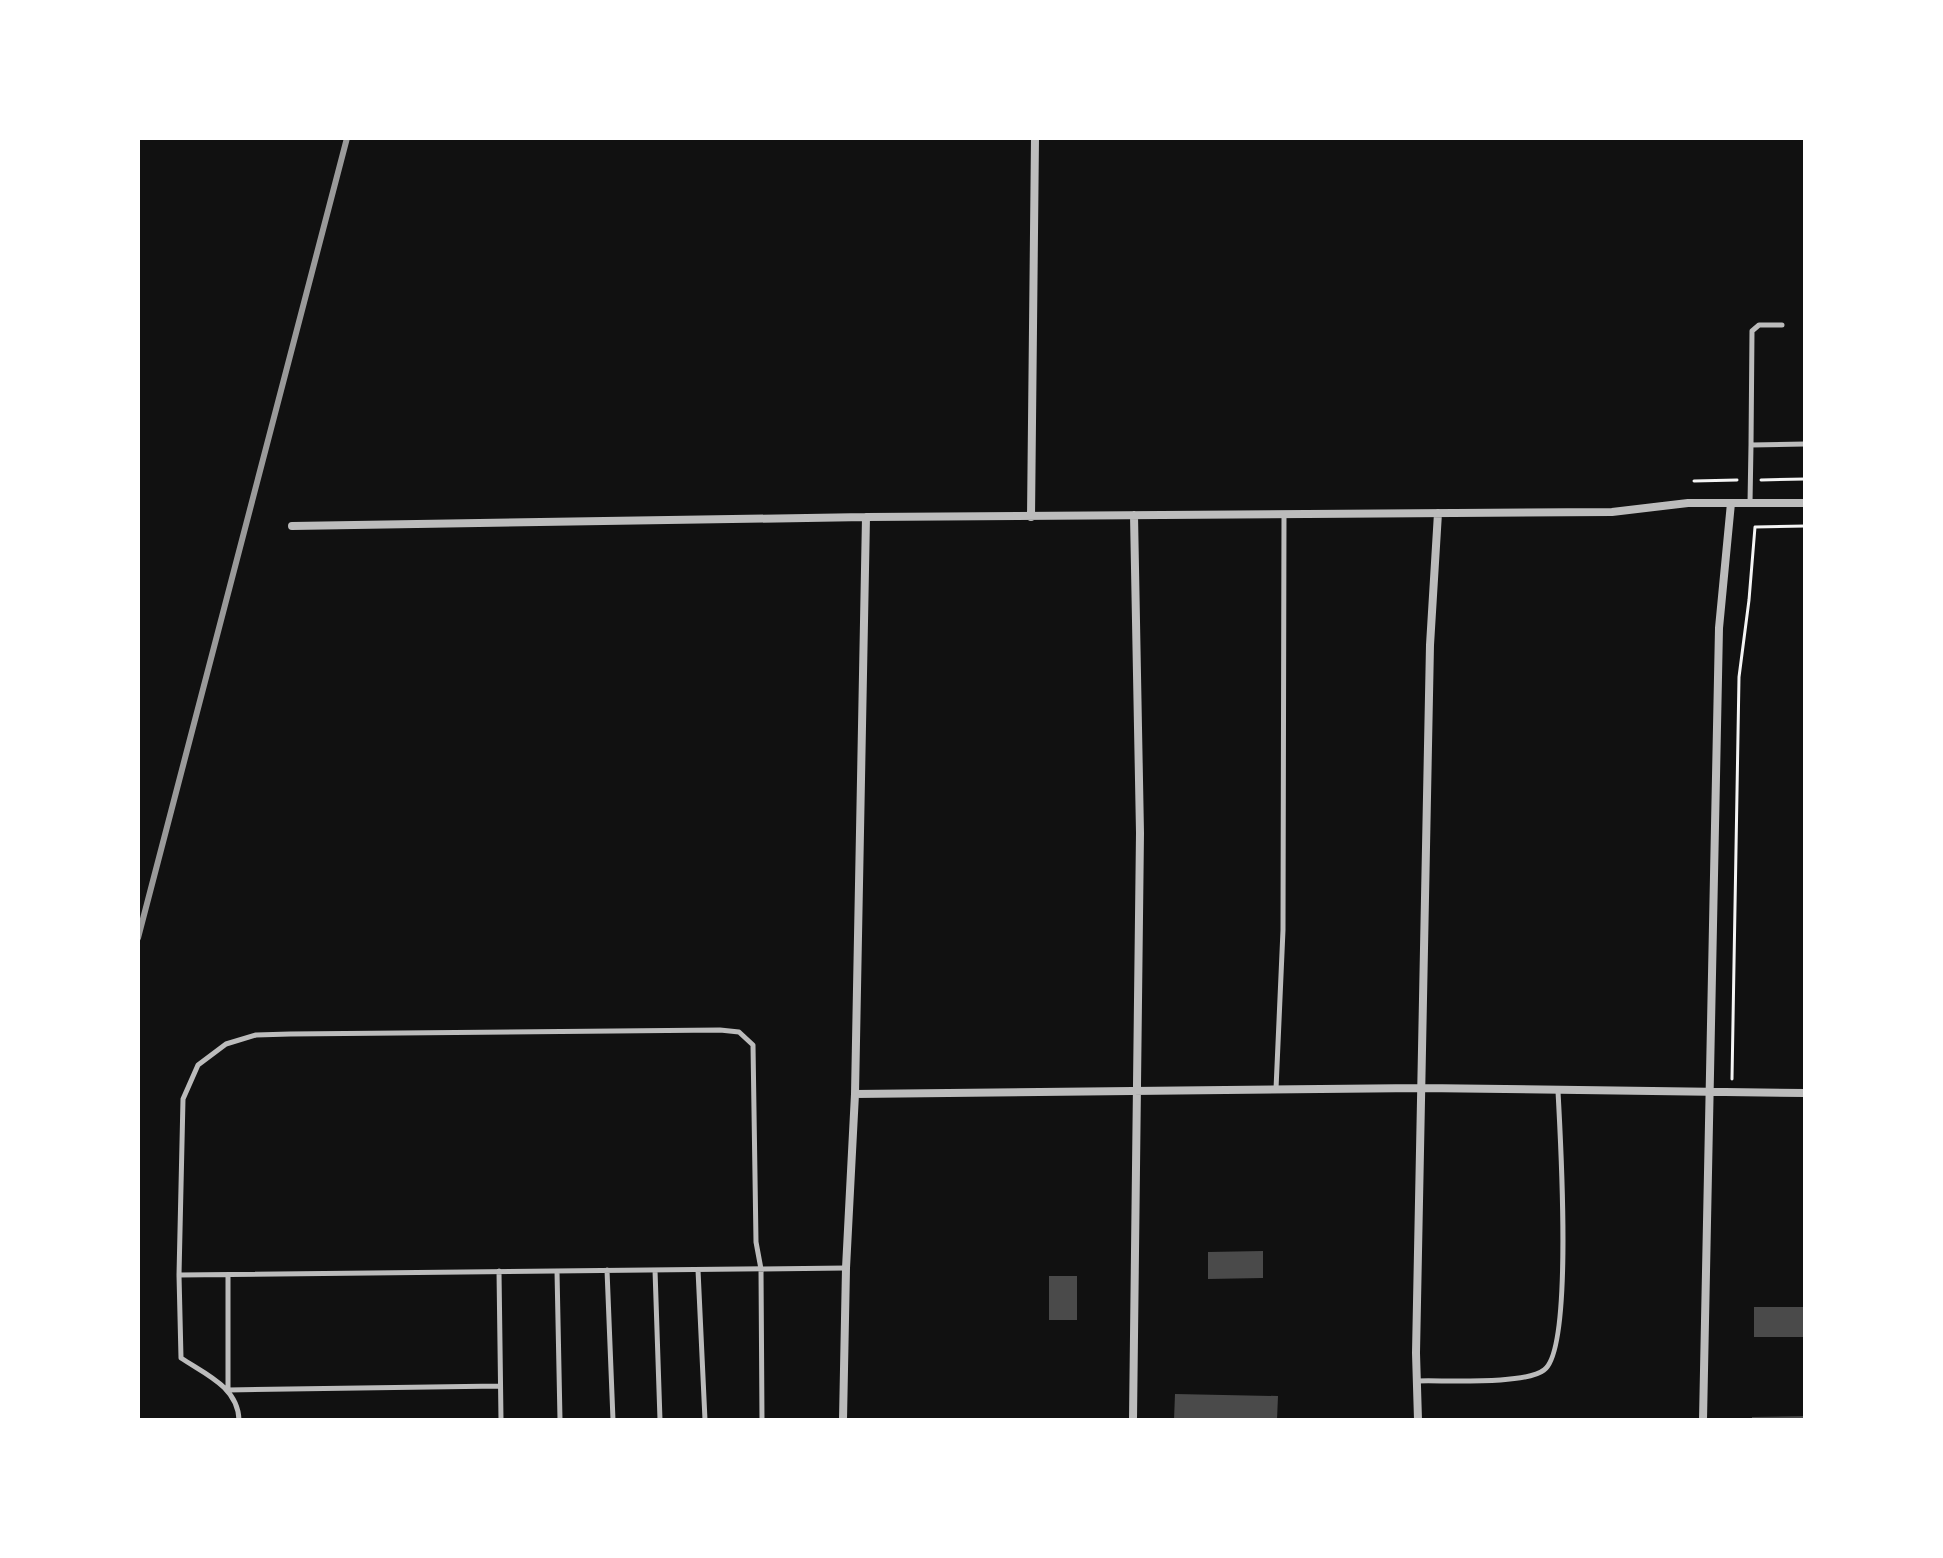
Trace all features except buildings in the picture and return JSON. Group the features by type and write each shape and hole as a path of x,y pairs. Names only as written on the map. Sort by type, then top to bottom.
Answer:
{"street":[{"path":"1031,517 1035,138"},
{"path":"292,526 866,517 1612,512 1688,503 1805,503"},
{"path":"1703,1420 1719,628 1731,503"},
{"path":"1418,1420 1430,645 1438,513"},
{"path":"1133,1420 1140,833 1134,515"},
{"path":"843,1420 846,1268 855,1094 866,517"},
{"path":"855,1094 1421,1088 1805,1093"}],"lane":[{"path":"1750,503 1752,331 1759,325 1782,325"},
{"path":"1751,445 1805,444"},
{"path":"1276,1089 1283,930 1284,514"},
{"path":"239,1420 238,1407 228,1390 181,1358 179,1275 183,1099 198,1065 226,1044 256,1035 739,1032 753,1045 756,1242 761,1269 762,1420"},
{"path":"1417,1381 1512,1379 1543,1372 1549,1366 1559,1327 1562,1270 1558,1090"},
{"path":"179,1275 846,1268"},
{"path":"607,1270 613,1420"},
{"path":"655,1270 660,1420"},
{"path":"698,1270 705,1420"},
{"path":"499,1271 501,1420"},
{"path":"557,1271 560,1420"},
{"path":"228,1274 228,1390"},
{"path":"228,1390 500,1386"}],"path":[{"path":"1732,1083 1739,677 1755,527 1805,526"}],"railway":[{"path":"138,938 347,138"}]}
